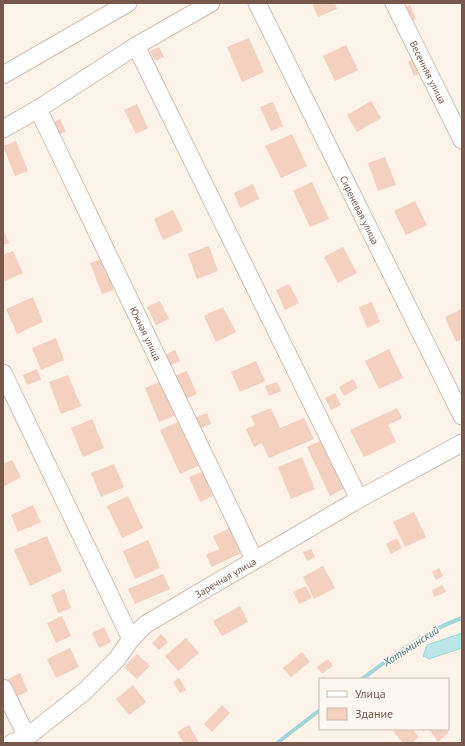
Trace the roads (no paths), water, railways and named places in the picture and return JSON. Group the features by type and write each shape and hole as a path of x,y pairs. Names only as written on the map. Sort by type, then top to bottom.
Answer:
{"street":[{"path":"3,75 128,3"},
{"path":"3,129 38,109 136,46 211,3"},
{"name":"Сиреневая улица","path":"257,3 462,416"},
{"name":"Весенняя улица","path":"394,3 462,140"},
{"path":"136,46 358,499"},
{"name":"Южная улица","path":"38,109 254,559"},
{"path":"3,373 131,639"},
{"name":"Заречная улица","path":"20,740 85,691 117,659 131,639 146,624 358,499 462,443"},
{"path":"3,688 20,740"}],"water":[{"path":"462,633 462,648 429,659 423,656 427,645"}],"waterway":[{"name":"Хотьминский","path":"363,678 422,637 448,623 462,618"},
{"name":"Хотьминский","path":"277,743 319,711"}]}
